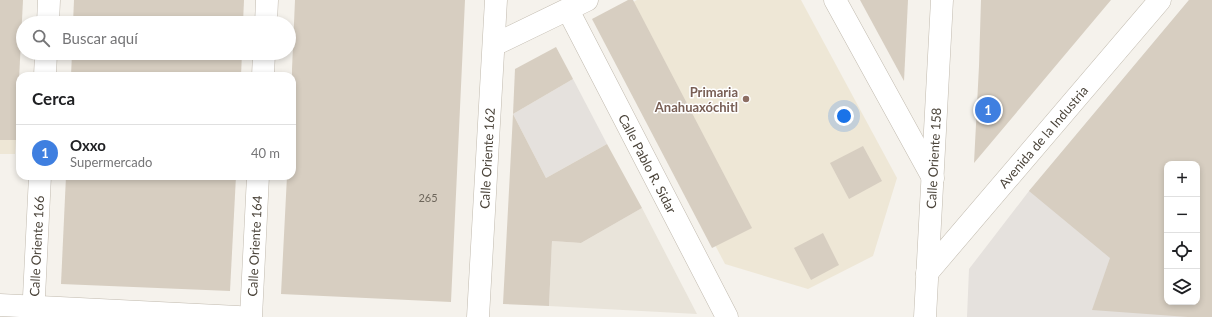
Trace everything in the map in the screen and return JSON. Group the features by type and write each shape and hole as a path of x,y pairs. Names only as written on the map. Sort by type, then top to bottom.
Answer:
{"street":[{"path":"48,16 49,0"},
{"path":"266,16 267,0"},
{"name":"Calle Oriente 162","path":"478,317 496,0"},
{"path":"835,0 933,178"},
{"name":"Calle Oriente 158","path":"925,317 942,0"},
{"name":"Avenida de la Industria","path":"927,273 1160,0"},
{"path":"494,44 577,5"},
{"name":"Calle Pablo R. Sidar","path":"577,5 727,317"},
{"path":"45,72 46,60"},
{"path":"263,72 264,60"},
{"name":"Calle Oriente 166","path":"33,312 40,180"},
{"name":"Calle Oriente 164","path":"251,317 258,180"},
{"path":"0,305 33,312 238,317"}],"shaded area":[{"name":"Primaria Anahuaxóchitl","path":"637,0 801,0 897,178 873,256 808,289 725,264 597,21"},
{"path":"1189,0 1212,317 967,317 969,269 1029,191"},
{"path":"573,79 607,144 546,178 513,114"},
{"path":"0,124 16,125 15,154 0,154"},
{"path":"642,208 697,314 549,306 552,241 581,243"}],"building":[{"path":"0,0 23,0 22,16 16,16 16,60 20,60 19,72 16,72 16,140 0,140"},
{"path":"74,0 244,0 243,16 73,16"},
{"path":"295,0 465,0 451,302 281,294 287,180 296,180 296,72 292,72 292,60 296,60 296,16 294,16"},
{"path":"628,0 633,0 752,228 712,248 592,19"},
{"path":"860,0 908,0 904,81"},
{"path":"981,0 1111,0 974,163 979,66"},
{"path":"1189,0 1212,0 1212,317 1188,317 1092,310 1110,258 1029,191"},
{"path":"556,47 573,79 513,114 515,69"},
{"path":"72,60 242,60 241,72 71,72"},
{"path":"513,114 546,178 607,144 642,208 581,243 552,241 549,306 503,304"},
{"path":"863,146 882,181 849,199 830,163"},
{"path":"66,180 236,180 230,291 61,284"},
{"path":"823,233 839,265 811,280 794,248"}],"place":[{"name":"Primaria Anahuaxóchitl","path":"746,99"},
{"name":"Oxxo","path":"988,110"}]}
